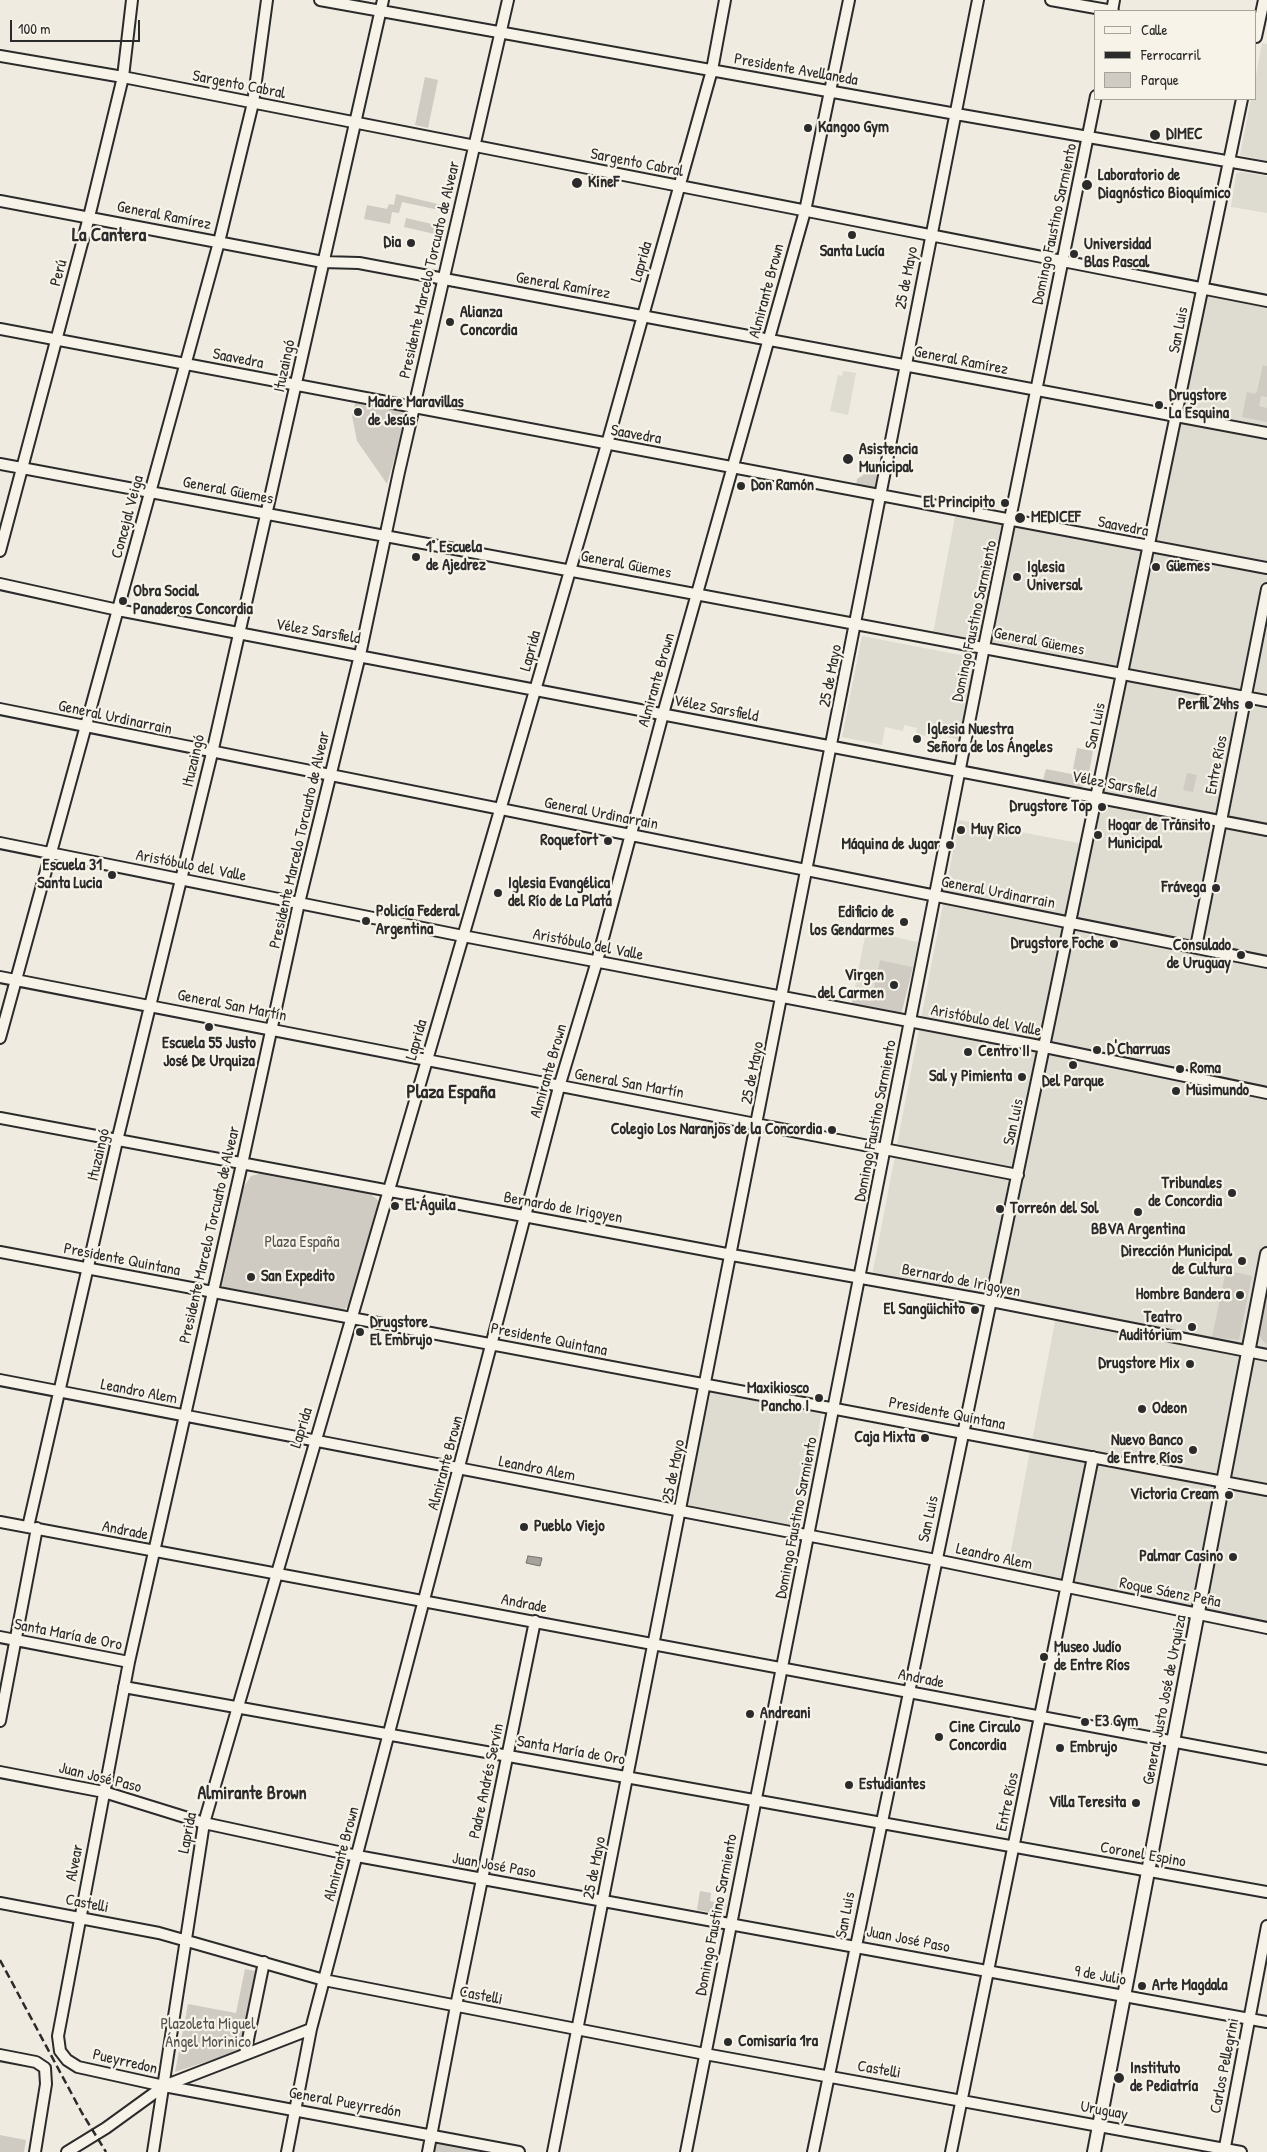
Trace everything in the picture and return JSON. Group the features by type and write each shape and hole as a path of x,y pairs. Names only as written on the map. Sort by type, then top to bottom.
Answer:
{"street":[{"name":"Perú","path":"0,551 90,217 123,77 132,0"},
{"name":"Concejal Veiga","path":"0,1038 219,242 253,103 267,0"},
{"name":"Presidente Avellaneda","path":"320,0 1267,168"},
{"name":"Ituzaingó","path":"0,1722 16,1640 32,1528 59,1392 117,1140 212,753 383,0"},
{"name":"Presidente Marcelo Torcuato de Alvear","path":"124,1687 299,903 360,655 385,535 508,0"},
{"name":"Laprida","path":"153,2152 204,1823 314,1441 607,444 712,70 725,0"},
{"name":"Almirante Brown","path":"287,2152 311,2029 559,1087 597,961 662,714 698,594 805,211 849,0"},
{"name":"25 de Mayo","path":"554,2152 832,748 904,366 978,0"},
{"path":"1051,0 1106,10"},
{"path":"1257,31 1264,0"},
{"name":"Sargento Cabral","path":"0,56 123,77 1267,302"},
{"name":"Domingo Faustino Sarmiento","path":"686,2152 936,896 959,772 1095,100"},
{"name":"San Luis","path":"813,2152 880,1822 1045,1047 1242,100"},
{"name":"General Ramírez","path":"0,201 323,262 358,264 443,279 1267,433"},
{"name":"Saavedra","path":"0,330 1267,568"},
{"name":"General Güemes","path":"0,464 1267,701"},
{"name":"Vélez Sarsfield","path":"0,584 118,610 1267,830"},
{"name":"Entre Ríos","path":"1196,947 1267,589"},
{"name":"General Urdinarrain","path":"0,709 212,753 331,775 1267,962"},
{"name":"Aristóbulo del Valle","path":"0,843 463,936 1045,1047 1267,1093"},
{"name":"General San Martín","path":"0,976 559,1087 758,1123 1018,1174"},
{"name":"Bernardo de Irigoyen","path":"0,1118 732,1255 991,1301 1267,1355"},
{"name":"Presidente Quintana","path":"0,1252 1267,1490"},
{"name":"General Justo José de Urquiza","path":"1094,2152 1250,1352 1267,1254"},
{"name":"Leandro Alem","path":"0,1380 459,1470 936,1560 1068,1589"},
{"name":"Entre Ríos","path":"951,2152 987,1970 1068,1589 1093,1457"},
{"name":"Andrade","path":"0,1522 1267,1758"},
{"name":"Roque Sáenz Peña","path":"1068,1589 1267,1628"},
{"name":"Padre Andrés Servín","path":"428,2152 535,1621"},
{"name":"Santa María de Oro","path":"0,1637 129,1662"},
{"name":"Santa María de Oro","path":"124,1687 756,1799 1013,1847"},
{"name":"Alvear","path":"78,2067 67,2060 60,2051 58,2036 124,1687"},
{"name":"Juan José Paso","path":"0,1772 104,1792 204,1823 357,1856 987,1970"},
{"name":"Coronel Espino","path":"1013,1847 1267,1892"},
{"name":"Castelli","path":"0,1902 185,1940 324,1980 705,2054 961,2100"},
{"name":"Carlos Pellegrini","path":"1224,2150 1267,1926"},
{"path":"246,2054 264,1962"},
{"name":"9 de Julio","path":"987,1970 1267,2022"},
{"path":"67,2152 106,2128 164,2086 311,2029"},
{"path":"0,2055 36,2062 45,2068 46,2084 35,2152"},
{"name":"Pueyrredon","path":"78,2067 164,2086"},
{"name":"General Pueyrredón","path":"164,2086 432,2134 519,2152"},
{"name":"Uruguay","path":"961,2100 1241,2152"}],"shaded area":[{"path":"1262,43 1267,44 1267,161 1240,155 1251,100 1257,100 1257,70"},
{"name":"DIMEC","path":"1153,129 1157,129 1161,135 1157,141 1153,141 1149,137 1149,133"},
{"path":"1241,172 1267,176 1267,213 1231,207 1236,174"},
{"path":"1203,294 1267,306 1267,1621 1007,1571 1057,1311 872,1276 959,820 1083,844 1117,668 933,633 957,506 1155,543"},
{"path":"843,371 856,373 848,415 830,411 838,375 842,376"},
{"path":"862,636 976,658 960,740 948,737 949,730 941,729 939,739 916,734 917,728 904,725 903,731 885,727 882,745 842,737"},
{"path":"866,931 918,942 913,967 880,960 871,1001 853,998"},
{"path":"711,1391 821,1414 813,1472 801,1519 795,1527 689,1506 687,1502"},
{"path":"528,1556 542,1558 540,1566 526,1563"}],"green space":[{"path":"425,77 438,80 428,128 415,125"},
{"path":"396,194 450,207 448,212 402,202 399,213 392,212 390,224 364,219 367,205 387,209 389,204 394,205"},
{"path":"406,218 445,227 443,236 404,227"},
{"path":"1263,365 1267,366 1267,397 1261,396 1259,406 1267,408 1267,422 1242,417 1247,392 1255,394 1257,391"},
{"path":"355,403 408,413 387,484 357,441 352,416"},
{"path":"874,468 882,470 877,491 856,486 857,479"},
{"path":"1077,748 1093,751 1087,783 1081,788 1043,780 1046,769 1072,774"},
{"path":"1187,773 1197,775 1193,792 1183,790"},
{"path":"880,960 913,967 901,1015 851,1006 853,998 871,1001"},
{"name":"Plaza España","path":"262,1173 369,1193 378,1200 379,1211 352,1303 343,1310 324,1311 230,1293 222,1286 243,1188 251,1176"},
{"path":"1226,1270 1252,1276 1239,1340 1212,1337"},
{"path":"1267,1285 1267,1345 1258,1332"},
{"path":"700,1891 711,1893 710,1901 726,1904 725,1910 720,1914 697,1910"},
{"name":"Plazoleta Miguel Ángel Morinico","path":"245,1969 265,1973 251,2047 175,2072 188,2004 236,2013"},
{"path":"0,2135 26,2140 24,2152 0,2152"},
{"path":"440,2137 525,2152 433,2152 435,2139"}],"railway":[{"path":"0,1960 82,2113 106,2152"}],"place":[{"name":"Kangoo Gym","path":"808,128"},
{"name":"DIMEC","path":"1155,135"},
{"name":"KineF","path":"577,183"},
{"name":"Laboratorio de Diagnóstico Bioquímico","path":"1087,185"},
{"name":"Santa Lucía","path":"852,235"},
{"name":"Dia","path":"411,243"},
{"name":"Universidad Blas Pascal","path":"1074,254"},
{"name":"Alianza Concordia","path":"450,322"},
{"name":"Drugstore La Esquina","path":"1159,405"},
{"name":"Madre Maravillas de Jesús","path":"358,412"},
{"name":"Asistencia Municipal","path":"848,459"},
{"name":"Don Ramón","path":"741,486"},
{"name":"El Principito","path":"1005,503"},
{"name":"MEDICEF","path":"1020,518"},
{"name":"1° Escuela de Ajedrez","path":"416,557"},
{"name":"Güemes","path":"1156,567"},
{"name":"Iglesia Universal","path":"1017,577"},
{"name":"Obra Social Panaderos Concordia","path":"123,601"},
{"name":"Perfil 24hs","path":"1249,705"},
{"name":"Iglesia Nuestra Señora de los Ángeles","path":"917,739"},
{"name":"Drugstore Top","path":"1102,807"},
{"name":"Muy Rico","path":"961,830"},
{"name":"Hogar de Tránsito Municipal","path":"1098,835"},
{"name":"Roquefort","path":"608,841"},
{"name":"Máquina de Jugar","path":"950,845"},
{"name":"Escuela 31 Santa Lucia","path":"112,875"},
{"name":"Frávega","path":"1216,888"},
{"name":"Iglesia Evangélica del Río de La Plata","path":"498,893"},
{"name":"Policía Federal Argentina","path":"366,921"},
{"name":"Edificio de los Gendarmes","path":"904,922"},
{"name":"Drugstore Foche","path":"1114,944"},
{"name":"Consulado de Uruguay","path":"1241,955"},
{"name":"Virgen del Carmen","path":"894,985"},
{"name":"Escuela 55 Justo José De Urquiza","path":"209,1027"},
{"name":"D'Charruas","path":"1097,1050"},
{"name":"Centro II","path":"968,1052"},
{"name":"Del Parque","path":"1073,1065"},
{"name":"Roma","path":"1180,1069"},
{"name":"Sal y Pimienta","path":"1022,1077"},
{"name":"Musimundo","path":"1176,1091"},
{"name":"Colegio Los Naranjos de la Concordia","path":"832,1130"},
{"name":"Tribunales de Concordia","path":"1232,1193"},
{"name":"El Águila","path":"395,1206"},
{"name":"Torreón del Sol","path":"1000,1209"},
{"name":"BBVA Argentina","path":"1138,1212"},
{"name":"Dirección Municipal de Cultura","path":"1242,1261"},
{"name":"San Expedito","path":"251,1277"},
{"name":"Hombre Bandera","path":"1240,1295"},
{"name":"El Sangüichito","path":"975,1310"},
{"name":"Teatro Auditórium","path":"1192,1327"},
{"name":"Drugstore El Embrujo","path":"360,1332"},
{"name":"Drugstore Mix","path":"1190,1364"},
{"name":"Maxikiosco Pancho I","path":"819,1398"},
{"name":"Odeon","path":"1142,1409"},
{"name":"Caja Mixta","path":"925,1438"},
{"name":"Nuevo Banco de Entre Ríos","path":"1193,1450"},
{"name":"Victoria Cream","path":"1229,1495"},
{"name":"Pueblo Viejo","path":"524,1527"},
{"name":"Palmar Casino","path":"1233,1557"},
{"name":"Museo Judío de Entre Ríos","path":"1044,1657"},
{"name":"Andreani","path":"750,1714"},
{"name":"E3 Gym","path":"1085,1722"},
{"name":"Cine Circulo Concordia","path":"939,1737"},
{"name":"Embrujo","path":"1060,1748"},
{"name":"Estudiantes","path":"849,1785"},
{"name":"Villa Teresita","path":"1136,1803"},
{"name":"Arte Magdala","path":"1142,1986"},
{"name":"Comisaría 1ra","path":"728,2042"},
{"name":"Instituto de Pediatría","path":"1119,2078"}],"district":[{"name":"La Cantera","path":"109,236"},
{"name":"Plaza España","path":"451,1093"},
{"name":"Almirante Brown","path":"252,1794"}]}
